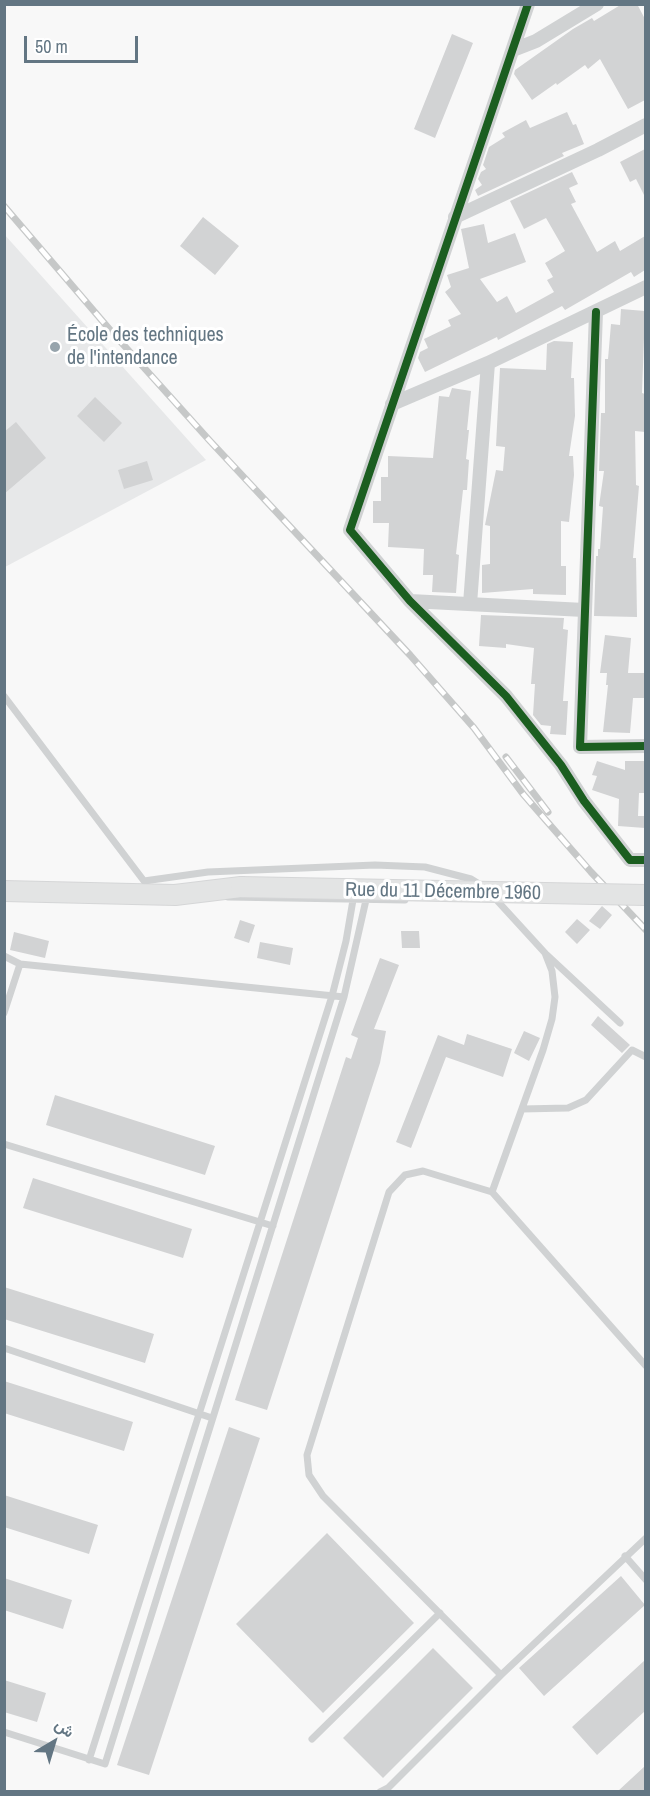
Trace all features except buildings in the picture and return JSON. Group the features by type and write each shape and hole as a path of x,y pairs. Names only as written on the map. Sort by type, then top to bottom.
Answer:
{"main road":[{"name":"Rue du 11 Décembre 1960","path":"4,880 174,881 242,887 645,896"},
{"name":"Rue du 11 Décembre 1960","path":"4,891 175,895 242,887"}],"street":[{"path":"528,4 350,530 410,601 506,696 561,765 584,801 630,860 645,861"},
{"path":"513,50 536,40 597,4"},
{"path":"455,217 598,150 645,125"},
{"path":"392,404 488,363 645,287"},
{"path":"596,312 580,747 645,746"},
{"path":"470,604 488,363"},
{"path":"410,601 584,610"}],"lane":[{"path":"4,696 144,881 208,872 375,865 425,867 471,879 487,890 545,953 620,1023"},
{"path":"175,895 412,900"},
{"path":"89,1760 332,996 346,941 353,900"},
{"path":"4,1732 105,1764 344,997 366,900"},
{"path":"486,901 498,902"},
{"path":"492,1192 552,1019 555,997 552,972 545,953"},
{"path":"4,956 20,964 344,997"},
{"path":"4,1013 20,964"},
{"path":"522,1109 568,1108 586,1100 632,1050 645,1057"},
{"path":"4,1144 273,1226"},
{"path":"501,1676 323,1496 309,1475 307,1455 389,1192 405,1175 423,1171 492,1192 645,1366"},
{"path":"4,1348 212,1418"},
{"path":"380,1791 388,1788 645,1538"},
{"path":"625,1556 645,1580"},
{"path":"312,1739 440,1613"}],"shaded area":[{"name":"École des techniques de l'intendance","path":"4,234 206,460 5,567 4,567"}],"railway":[{"path":"4,206 111,331 210,441 410,655 474,728 523,794 591,872 646,930"},
{"path":"506,757 548,812"}],"cycle path":[{"path":"528,4 350,530 410,601 506,696 561,765 584,801 630,860 646,860"},
{"path":"596,312 580,747 646,746"}],"place":[{"name":"École des techniques de l'intendance","path":"55,347"}]}
